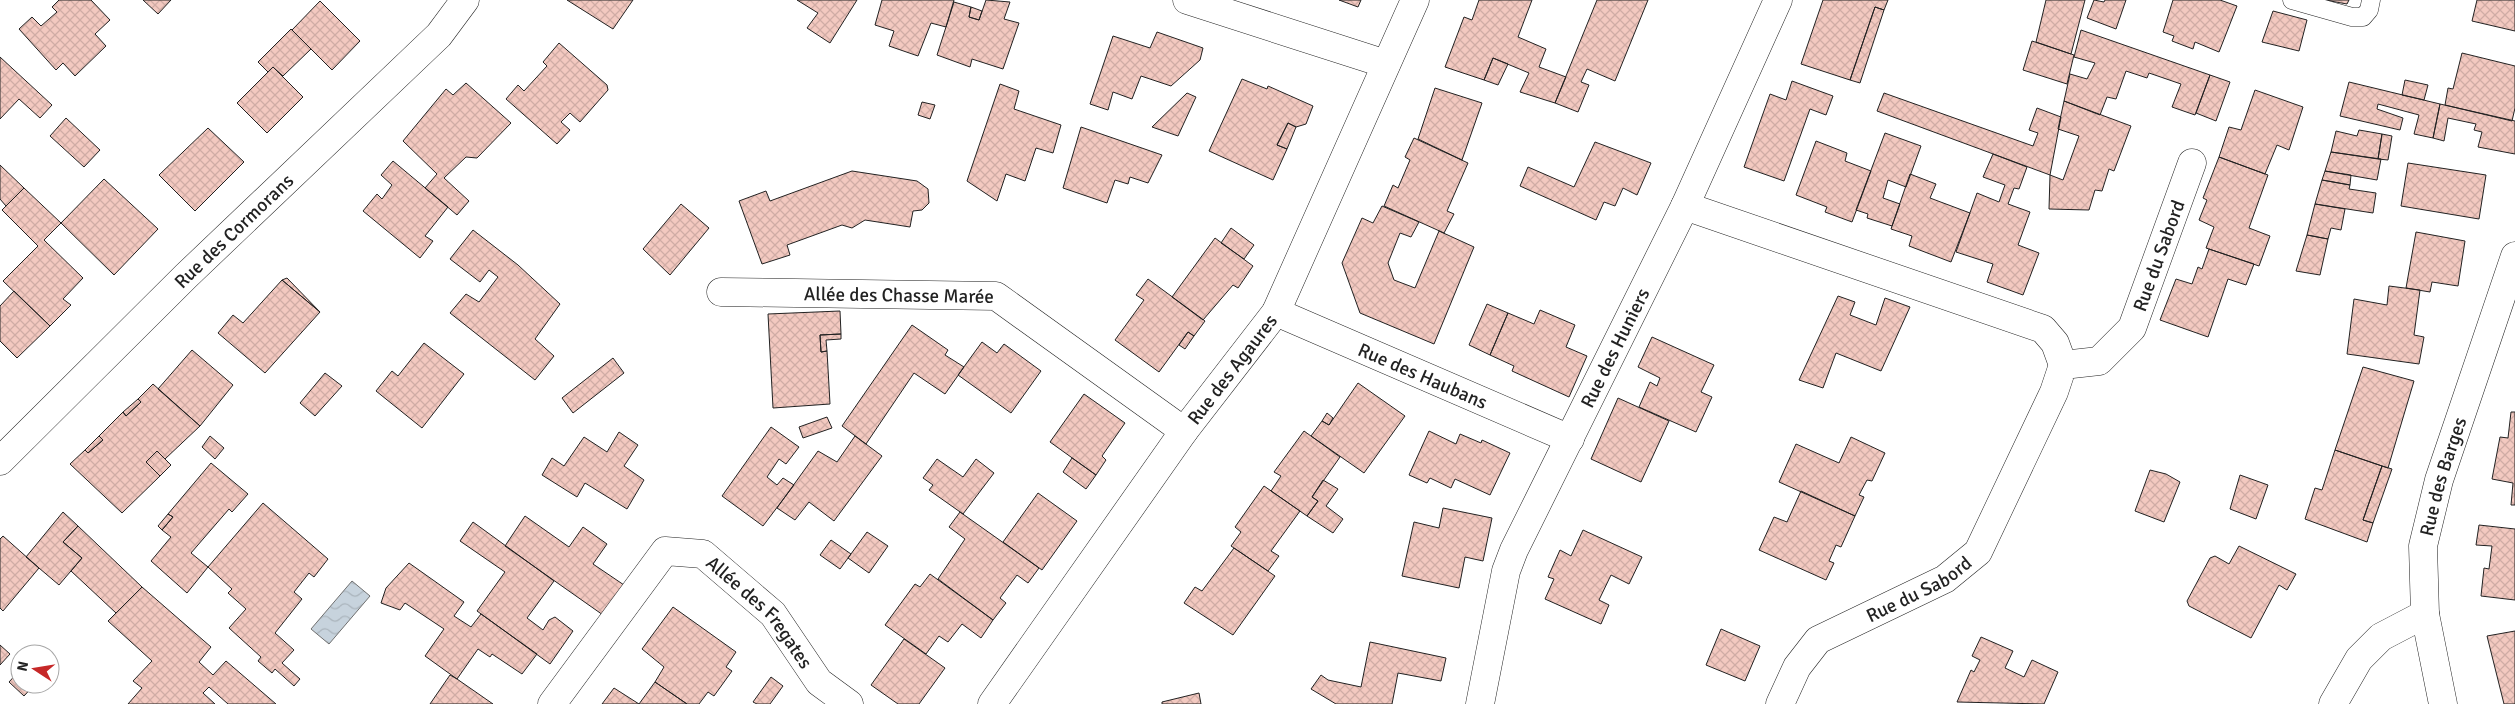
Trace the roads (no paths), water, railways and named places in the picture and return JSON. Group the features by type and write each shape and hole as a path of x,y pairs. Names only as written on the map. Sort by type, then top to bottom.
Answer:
{"street":[{"name":"Rue des Cormorans","path":"0,461 186,276 439,35 465,0"},
{"path":"1187,0 1386,64"},
{"name":"Rue des Agaures","path":"992,704 1184,431 1276,312 1415,0"},
{"name":"Rue des Huniers","path":"1480,704 1506,571 1514,550 1685,206 1778,0"},
{"name":"Rue du Sabord","path":"1780,704 1797,667 1818,640 1945,579 1978,552 2054,392 2063,365 2099,361 2132,328 2192,163"},
{"path":"1685,206 2043,329 2055,343 2063,365"},
{"name":"Rue des Barges","path":"2443,704 2425,614 2423,546 2439,480 2515,256"},
{"name":"Allée des Chasse Marée","path":"721,292 996,296 1184,431"},
{"name":"Rue des Haubans","path":"1276,312 1570,439"},
{"name":"Allée des Fregates","path":"552,704 665,551 703,554 773,614 820,682 849,704"},
{"path":"2333,704 2359,659 2381,637 2425,614"}],"lane":[{"path":"2292,0 2352,17 2363,17 2371,0"}],"water":[{"path":"352,581 370,596 329,644 311,629"}]}
